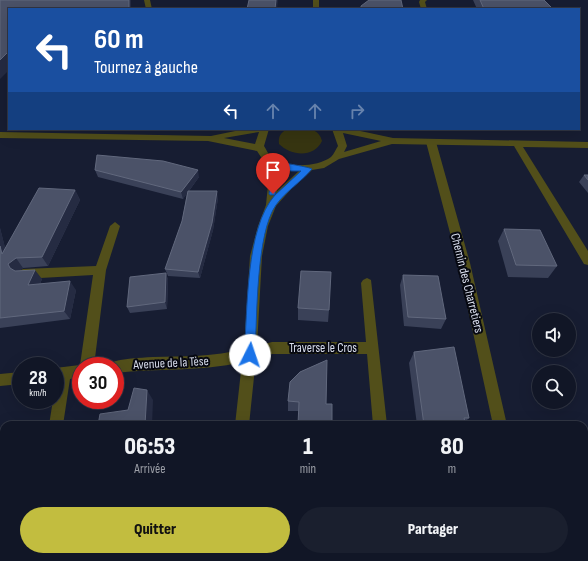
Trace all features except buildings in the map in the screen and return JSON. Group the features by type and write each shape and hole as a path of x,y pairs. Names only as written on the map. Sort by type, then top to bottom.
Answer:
{"street":[{"path":"208,138 255,130"},
{"path":"263,130 259,138 259,148 265,157 275,164 291,168 308,169 325,164 337,157 393,141"},
{"path":"337,157 343,148 343,138 339,130"},
{"path":"343,130 393,141 588,145"},
{"path":"0,135 208,138 259,148"},
{"name":"Chemin des Charretiers","path":"431,142 464,263 499,421"},
{"path":"517,144 588,261"},
{"path":"242,421 250,355 256,256 263,226 271,205 275,164"},
{"path":"271,205 289,185 308,169"},
{"path":"88,357 100,270 115,226"},
{"path":"23,274 100,270"},
{"name":"Traverse le Cros","path":"367,283 380,421"},
{"name":"Traverse le Cros","path":"250,355 272,348 373,348"},
{"name":"Avenue de la Tèse","path":"124,366 225,360 250,355"},
{"path":"0,380 12,379"},
{"path":"56,421 57,409"}],"shaded area":[{"path":"313,130 317,132 322,141 318,147 308,153 296,153 279,144 280,135 284,131"}],"route":[{"path":"250,355 256,256 263,226 271,205 289,185 308,169 291,168 275,164 273,194"}]}
